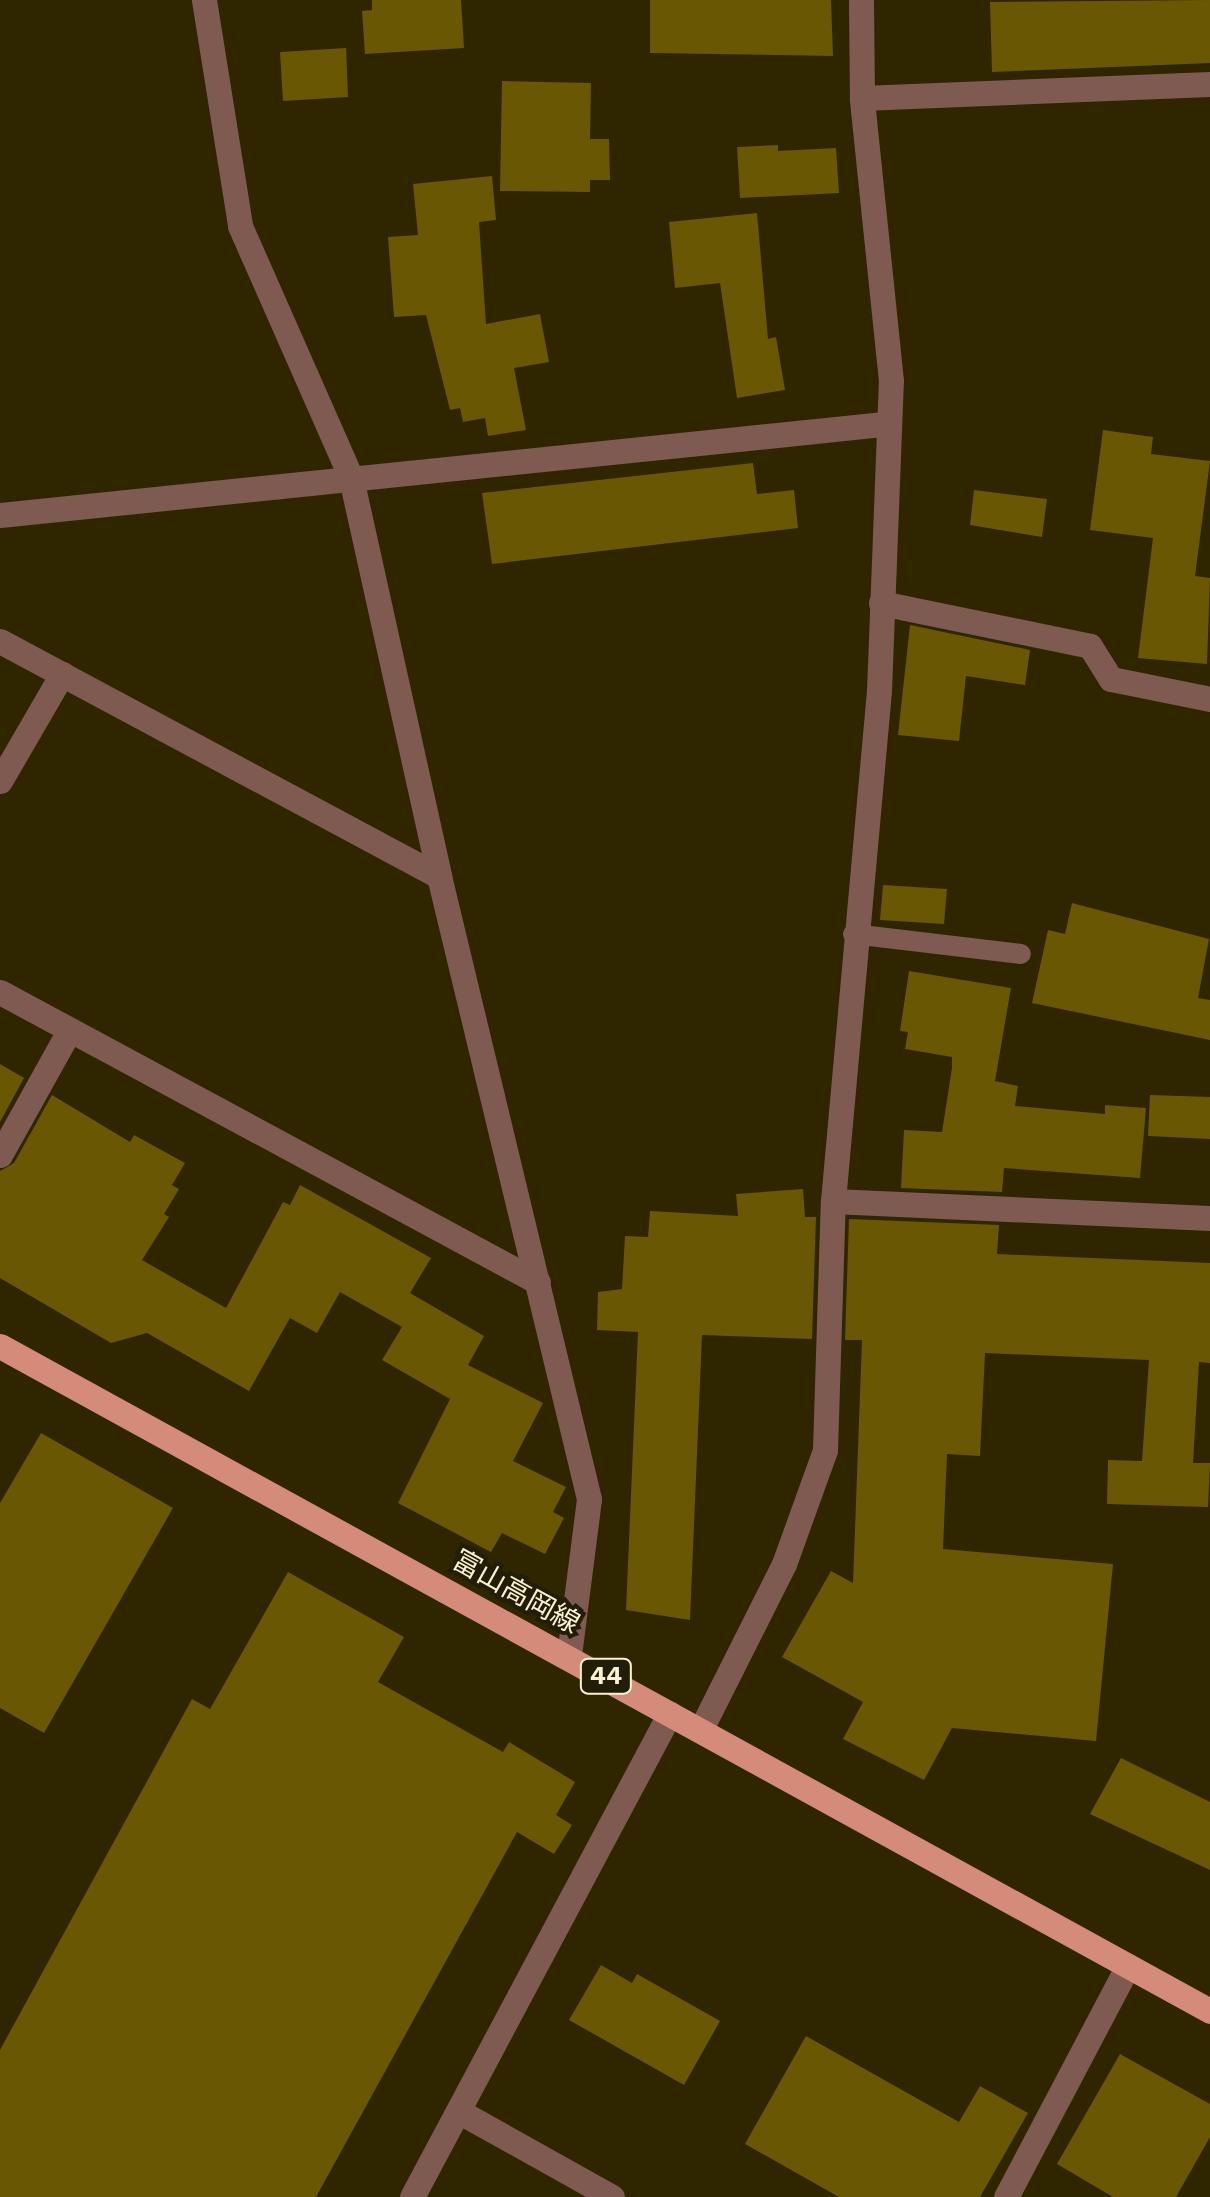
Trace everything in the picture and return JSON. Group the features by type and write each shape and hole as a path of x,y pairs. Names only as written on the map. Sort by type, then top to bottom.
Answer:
{"main road":[{"name":"富山高岡線","path":"0,1346 702,1727 1210,2010"}],"street":[{"path":"204,0 240,226 351,478 439,876 590,1499 569,1655"},
{"path":"702,1727 784,1564 826,1450 833,1200 853,934 878,691 884,424 890,382 862,98 861,0"},
{"path":"862,98 1210,84"},
{"path":"0,515 884,424"},
{"path":"881,602 1090,646 1111,680 1210,699"},
{"path":"0,641 439,876"},
{"path":"0,782 62,674"},
{"path":"0,992 538,1282"},
{"path":"0,1155 69,1031"},
{"path":"833,1200 1210,1218"},
{"path":"412,2197 670,1712"},
{"path":"1006,2197 1128,1966"},
{"path":"460,2112 612,2197"}],"lane":[{"path":"853,934 1021,954"}],"building":[{"path":"372,0 461,0 464,48 365,54 362,11 372,10"},
{"path":"650,0 831,0 833,56 650,53"},
{"path":"1210,0 1210,63 992,72 990,2"},
{"path":"346,48 348,97 283,101 280,52"},
{"path":"502,81 591,83 590,139 609,139 610,180 590,180 590,192 500,191"},
{"path":"778,145 778,151 836,148 839,193 740,198 737,147"},
{"path":"492,176 496,220 479,222 486,324 540,314 549,362 514,368 526,430 488,436 485,418 463,422 460,408 450,410 426,315 394,317 388,237 418,235 413,184"},
{"path":"757,213 768,339 776,337 785,390 737,398 720,283 675,288 669,222"},
{"path":"1103,430 1153,437 1151,454 1210,461 1195,576 1210,578 1207,664 1138,658 1153,538 1090,530"},
{"path":"753,463 757,494 794,490 798,528 492,564 482,493"},
{"path":"974,490 1047,499 1042,537 970,525"},
{"path":"910,625 1030,650 1025,685 966,676 959,741 898,735"},
{"path":"883,885 947,889 944,924 880,920"},
{"path":"1072,903 1209,939 1198,998 1210,1000 1210,1040 1032,1003 1048,930 1065,934"},
{"path":"909,971 1011,988 995,1081 1018,1086 1015,1106 1105,1114 1105,1105 1146,1108 1140,1178 1004,1168 1002,1192 901,1188 904,1130 942,1132 952,1068 952,1057 905,1049 908,1032 900,1031"},
{"path":"0,1064 24,1078 0,1122"},
{"path":"52,1095 130,1142 134,1135 185,1163 172,1185 179,1189 164,1214 169,1217 142,1260 226,1308 283,1202 290,1205 300,1185 431,1258 410,1293 484,1336 468,1365 543,1403 513,1461 566,1487 553,1512 564,1518 545,1554 502,1533 491,1552 398,1503 450,1399 382,1360 402,1327 340,1292 317,1333 290,1318 249,1391 147,1333 111,1343 0,1278 0,1171 14,1163"},
{"path":"1150,1095 1210,1097 1210,1139 1148,1136"},
{"path":"803,1189 805,1217 816,1217 812,1339 702,1335 690,1620 626,1610 638,1332 597,1330 598,1292 622,1289 625,1236 648,1237 650,1211 738,1216 736,1194"},
{"path":"849,1219 999,1225 997,1254 1210,1263 1210,1363 1199,1362 1193,1463 1210,1463 1208,1507 1107,1504 1108,1460 1142,1461 1149,1360 985,1353 980,1456 947,1454 943,1549 1113,1564 1096,1741 952,1728 924,1780 843,1739 863,1702 782,1657 831,1571 853,1583 862,1340 845,1340"},
{"path":"41,1433 173,1508 44,1733 0,1708 0,1503"},
{"path":"288,1572 404,1637 378,1682 503,1752 509,1742 575,1782 556,1815 572,1825 554,1854 517,1832 316,2197 0,2197 0,2050 192,1699 210,1709"},
{"path":"1121,1758 1210,1802 1210,1870 1090,1814"},
{"path":"601,1965 632,1983 637,1974 720,2021 684,2085 569,2020"},
{"path":"806,2036 959,2122 980,2086 1028,2113 980,2197 839,2197 745,2144"},
{"path":"1120,2054 1210,2104 1210,2137 1176,2197 1113,2197 1057,2164"}]}
